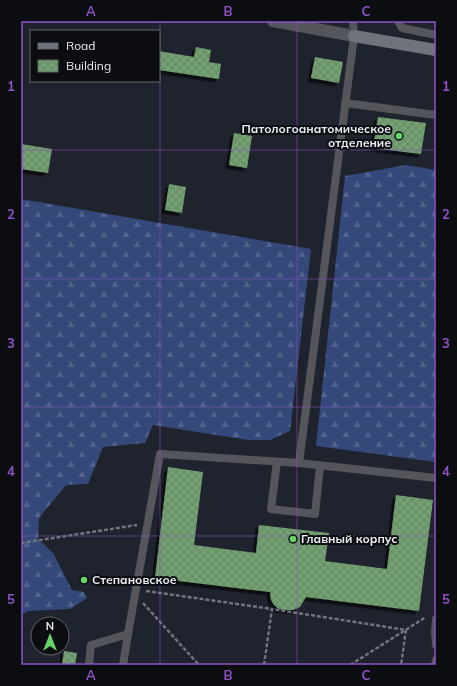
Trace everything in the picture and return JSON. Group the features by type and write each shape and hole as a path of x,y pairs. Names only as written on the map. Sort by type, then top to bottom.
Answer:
{"street":[{"path":"273,21 436,50"}],"lane":[{"path":"298,463 354,36 353,21"},
{"path":"398,21 402,28 436,35"},
{"path":"345,103 436,115"},
{"path":"123,665 160,454 298,463 436,478"},
{"path":"277,462 271,509 315,514 320,466"},
{"path":"433,617 436,645"},
{"path":"89,665 91,644 128,634"},
{"path":"435,665 436,660"}],"path":[{"path":"21,542 132,526"},
{"path":"135,591 272,609 406,630"},
{"path":"135,591 199,665"},
{"path":"264,665 272,609"},
{"path":"350,665 406,630 433,617"},
{"path":"401,665 406,630"}],"green space":[{"path":"406,165 436,170 436,462 316,446 345,176"},
{"path":"21,199 311,249 290,431 270,440 248,440 153,425 145,443 103,447 88,484 66,485 39,518 38,539 53,553 72,590 84,592 87,598 70,609 28,611 21,615"}],"building":[{"path":"196,47 211,50 209,62 221,64 219,79 160,70 160,51 194,57"},
{"path":"315,57 343,62 339,83 311,78"},
{"name":"Патологоанатомическое отделение","path":"378,117 426,123 421,154 373,148"},
{"path":"234,133 252,136 247,168 229,165"},
{"path":"21,144 52,149 48,173 21,169"},
{"path":"169,184 186,187 182,213 165,210"},
{"name":"Главный корпус","path":"168,467 203,472 194,545 256,553 259,525 329,533 325,561 387,569 396,495 433,500 419,611 306,597 300,607 293,610 286,610 279,609 274,605 271,600 270,592 155,578"},
{"path":"70,652 77,653 75,665 62,665 63,656 70,656"}],"place":[{"name":"Патологоанатомическое отделение","path":"399,136"},
{"name":"Главный корпус","path":"293,539"},
{"name":"Степановское","path":"84,580"}]}
